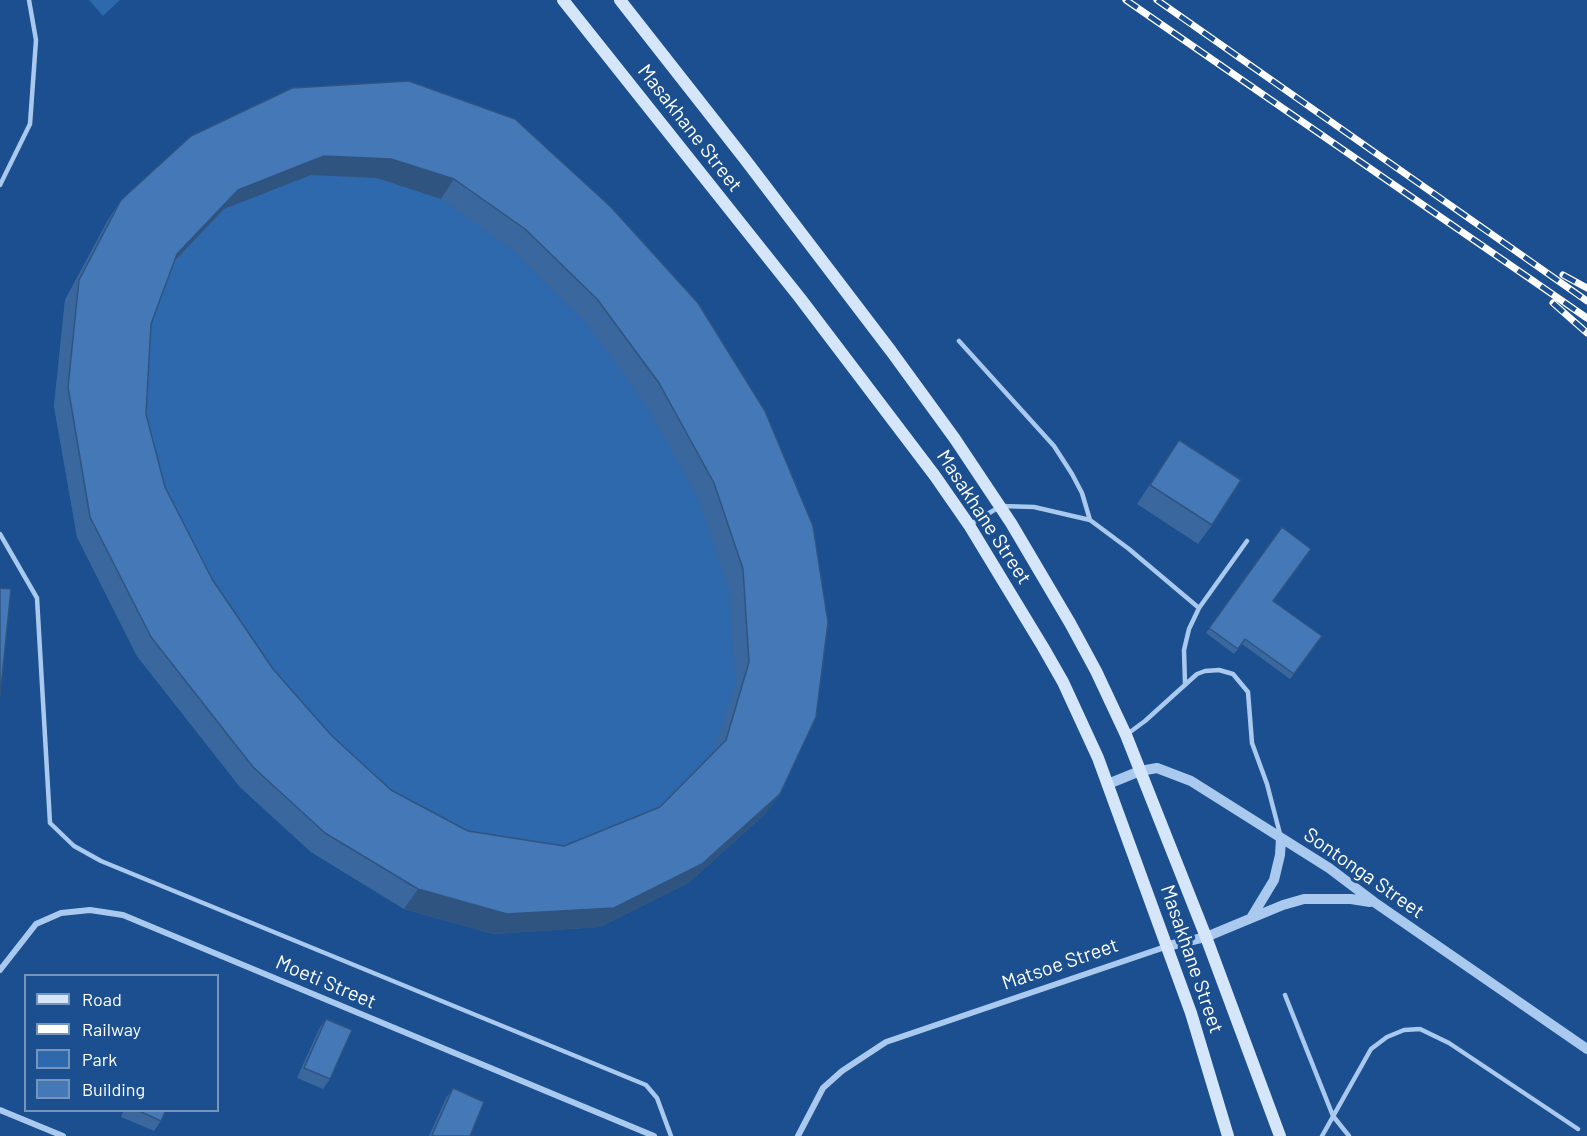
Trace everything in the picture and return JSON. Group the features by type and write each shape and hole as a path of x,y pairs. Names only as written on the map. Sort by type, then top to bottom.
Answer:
{"main road":[{"name":"Masakhane Street","path":"563,0 800,298 935,476 969,525 1063,682 1108,784 1168,946 1228,1136"},
{"name":"Masakhane Street","path":"620,0 891,351 956,439 1001,506 1070,623 1126,735 1206,937 1280,1136"}],"street":[{"name":"Sontonga Street","path":"1108,784 1140,771 1157,768 1191,781 1329,868 1374,902 1587,1049"},
{"path":"1251,918 1274,880 1280,855 1281,838"},
{"name":"Matsoe Street","path":"798,1136 823,1088 842,1071 886,1042 1168,946 1206,937 1283,905 1304,899 1351,899 1374,902"},
{"name":"Moeti Street","path":"0,970 36,924 61,913 90,910 123,915 654,1136"},
{"path":"0,1110 63,1136"}],"lane":[{"path":"0,185 30,124 36,40 29,0"},
{"path":"959,341 1054,446 1082,493 1090,520"},
{"path":"969,525 1001,506 1034,507 1090,520 1129,549 1199,608"},
{"path":"0,534 37,598 50,823 74,846 101,861 640,1082 646,1085 657,1098 671,1136"},
{"path":"1185,683 1184,650 1189,629 1199,608 1247,541"},
{"path":"1126,735 1146,721 1185,683 1205,671 1219,670 1233,674 1248,693 1252,743 1267,784 1281,838"},
{"path":"1285,995 1333,1116 1349,1136"},
{"path":"1322,1136 1371,1049 1387,1037 1404,1030 1420,1029 1449,1043 1578,1129"}],"green space":[{"path":"89,0 120,0 103,16"},
{"path":"278,108 598,227 803,736 766,813 688,883 494,934 404,909 311,852 240,787 137,656 77,537 54,406 65,300 108,220 178,155"}],"building":[{"path":"409,81 515,119 611,207 698,303 765,411 813,526 828,622 816,717 780,794 702,864 614,908 507,914 418,889 325,833 253,767 151,637 90,517 68,387 79,280 121,200 191,136 292,88","holes":["324,156 391,159 454,179 525,229 597,299 659,383 714,483 743,569 749,662 726,740 660,807 564,846 468,831 391,790 332,736 273,669 212,579 165,487 146,414 151,324 177,254 238,190"]},
{"path":"1179,440 1241,480 1212,525 1150,485"},
{"path":"1282,527 1311,549 1273,601 1322,636 1294,674 1245,639 1238,649 1209,628"},
{"path":"0,588 11,589 0,697"},
{"path":"326,1019 352,1030 330,1079 304,1068"},
{"path":"453,1088 484,1102 470,1136 434,1136 432,1135"},
{"path":"141,1112 165,1112 161,1121"}],"railway":[{"path":"1126,0 1587,318"},
{"path":"1157,0 1587,301"},
{"path":"1563,275 1587,288"},
{"path":"1553,303 1587,333"}]}
